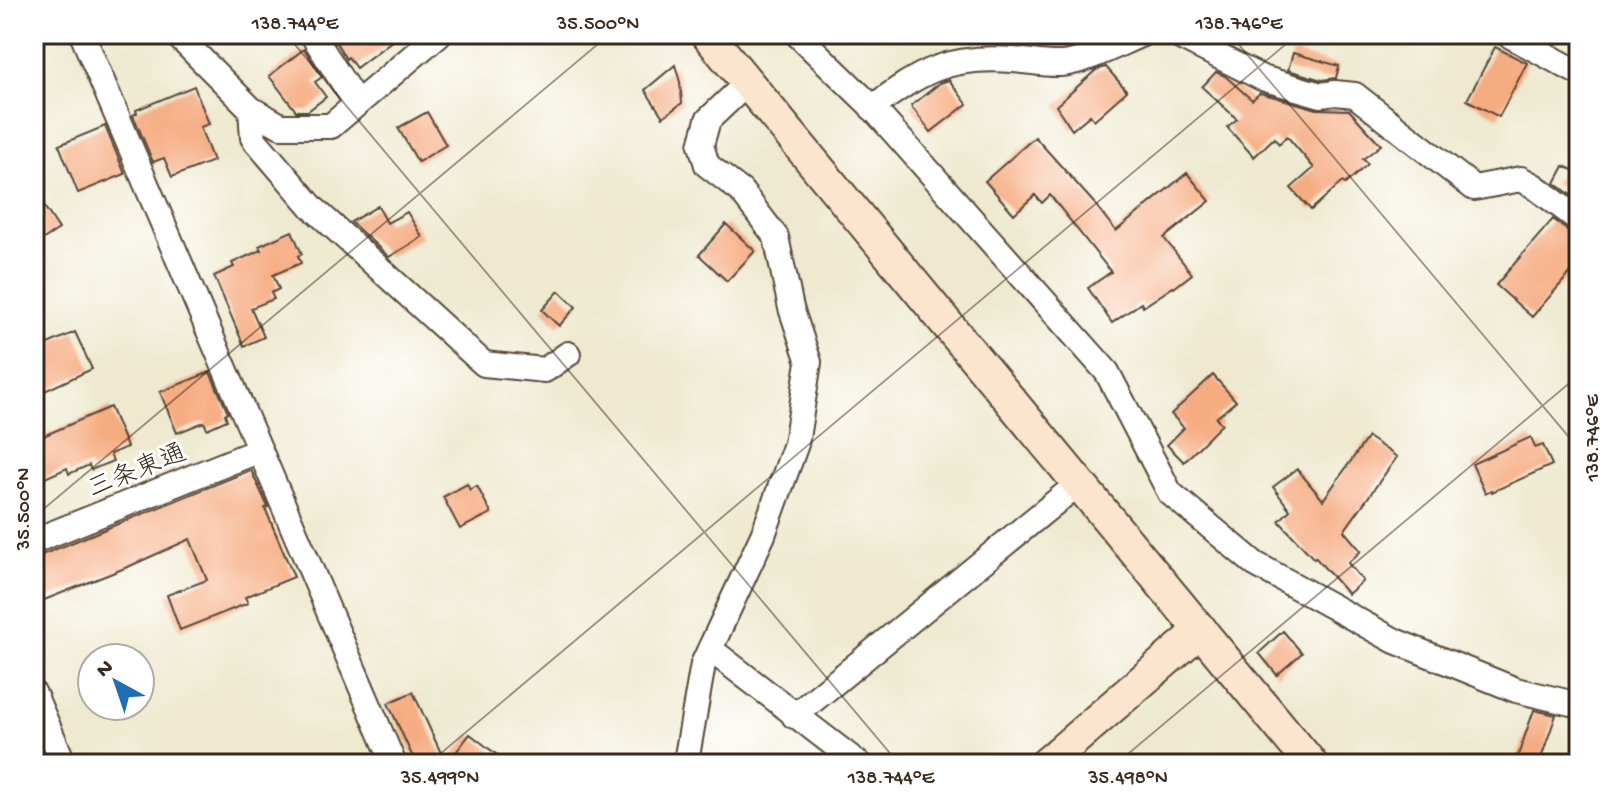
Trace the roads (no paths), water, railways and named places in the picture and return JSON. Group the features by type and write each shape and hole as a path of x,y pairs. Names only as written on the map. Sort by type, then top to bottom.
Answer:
{"street":[{"path":"82,34 394,764"},
{"path":"176,34 251,109 281,126 331,126 439,34"},
{"path":"312,34 357,104"},
{"path":"707,34 1311,764"},
{"path":"797,34 872,108 1107,372 1170,493 1255,564 1395,641 1516,690 1579,705"},
{"path":"872,108 927,71 948,63 986,58 1061,64 1079,61 1142,34"},
{"path":"1174,34 1262,78 1321,95 1355,95 1474,188 1521,179 1579,220"},
{"path":"1507,34 1579,73"},
{"path":"681,761 703,664 763,535 796,444 809,362 791,308 776,237 741,191 707,165 701,145 708,120 746,84"},
{"path":"251,109 253,138 313,208 484,364 545,370 568,354"},
{"name":"三条東通","path":"34,541 260,450"},
{"path":"794,716 1079,483"},
{"path":"1046,764 1201,630"},
{"path":"710,649 859,764"},
{"path":"34,694 64,764"}]}
